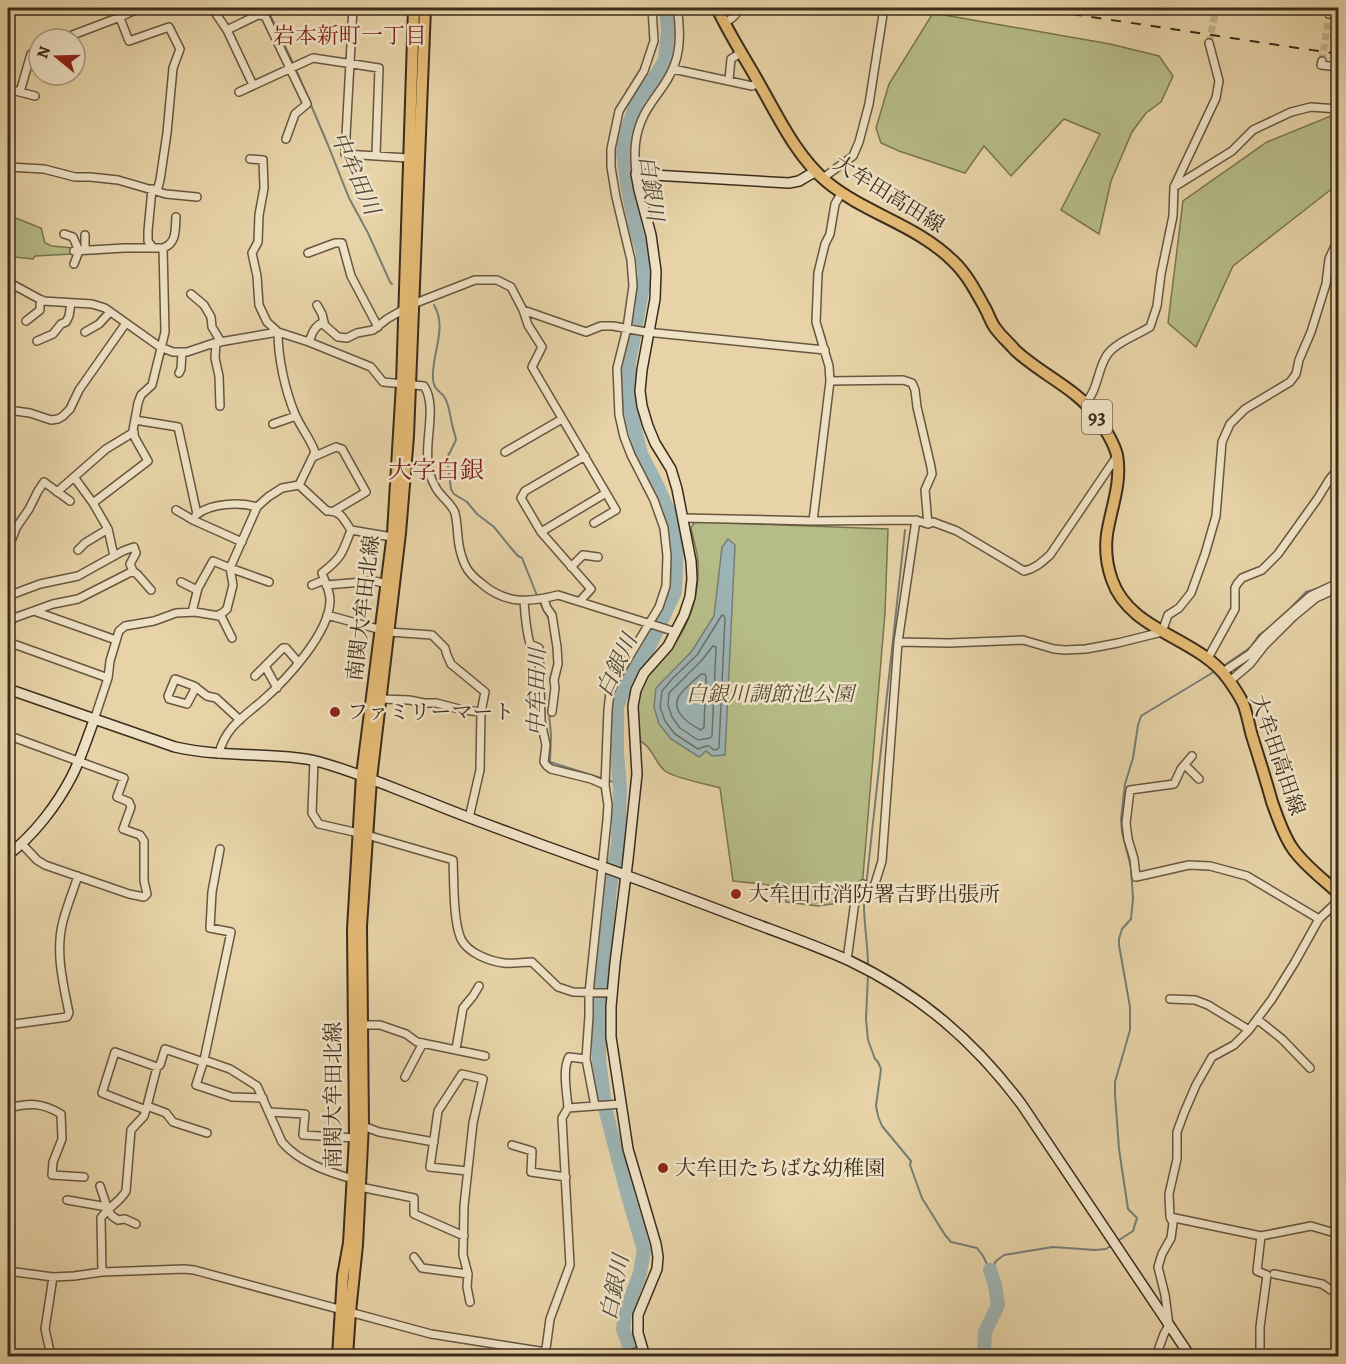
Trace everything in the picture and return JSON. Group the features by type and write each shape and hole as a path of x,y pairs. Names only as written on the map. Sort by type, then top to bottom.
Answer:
{"main road":[{"name":"南関大牟田北線","path":"356,1183 363,1126 361,926 366,777 400,534 408,436 406,384 408,158 414,8"},
{"name":"南関大牟田北線","path":"408,307 425,8"},
{"name":"大牟田高田線","path":"717,8 786,132 820,175 862,206 917,232 955,262 966,276 994,327 1029,362 1085,403 1106,430 1117,456 1117,488 1106,536 1106,553 1112,582 1128,606 1144,620 1189,646 1219,667 1242,702 1279,823 1299,856 1338,893"},
{"name":"南関大牟田北線","path":"366,777 381,699 387,584 406,384"},
{"name":"南関大牟田北線","path":"338,1356 357,1245 353,929 363,834"},
{"name":"南関大牟田北線","path":"345,1311 348,1356"}],"street":[{"path":"116,8 129,41 169,27 180,49 173,68 168,133 160,180 154,190 148,231 148,241 153,248"},
{"path":"87,30 140,8"},
{"path":"212,8 227,30 253,85"},
{"path":"353,8 345,154 408,158"},
{"path":"598,1106 586,1059 604,867 608,805 605,782 610,693 617,677 651,624 659,607 666,586 668,556 664,528 654,500 631,455 619,415 617,368 628,328 633,286 631,260 611,167 611,149 619,111 644,71 654,41 652,8"},
{"path":"623,1356 643,1353 638,1333 638,1315 657,1269 658,1257 628,1149 611,1037 610,993 637,774 633,706 636,690 644,673 668,646 684,615 690,597 692,579 691,561 677,489 671,469 648,426 640,391 647,332 655,299 656,271 651,235 636,174 634,149 644,114 673,69 676,60 680,24 677,8"},
{"path":"725,22 736,14 735,8"},
{"path":"636,174 789,183 820,175 853,156 860,142 869,104 884,8"},
{"path":"227,30 258,15 265,16 307,104 296,114 286,139"},
{"path":"1085,403 1091,397 1108,353 1116,345 1150,327 1157,306 1173,216 1174,187 1216,98 1219,81 1209,43"},
{"path":"729,80 731,59 742,52"},
{"path":"238,92 312,58 379,68 376,155"},
{"path":"1322,61 1321,65 1338,67"},
{"path":"673,69 752,86 759,83"},
{"path":"20,92 27,70"},
{"path":"8,89 35,96"},
{"path":"1174,187 1232,152 1253,130 1291,112 1311,106 1338,109"},
{"path":"250,159 263,160 264,188 259,215 258,242 252,253 260,305 267,322 278,332 371,367 383,382 424,386 428,392 428,465 435,487 454,511 460,550 468,572 494,593 506,598 524,601 558,595 674,631"},
{"path":"8,167 44,169 75,177 118,180 166,194 197,197"},
{"path":"813,521 830,381 830,366 816,322 818,273 825,244 830,234 835,204 842,192"},
{"path":"80,251 163,248 174,241 176,218"},
{"path":"64,234 73,237 80,251"},
{"path":"74,264 86,235"},
{"path":"308,253 335,243 342,243 351,276 378,327"},
{"path":"898,642 949,643 1023,640 1065,650 1086,649 1162,632 1168,615 1179,608 1191,593 1206,554 1216,516 1221,442 1230,424 1245,410 1290,382 1296,374 1326,284 1329,259 1338,243"},
{"path":"93,503 148,461 134,432 141,394 152,385 165,332 163,248"},
{"path":"309,342 313,331 322,323 338,337 347,338 357,333 374,330 387,319 408,307 475,279 497,280 511,287 524,310 528,325 542,347 532,366 616,510 594,523"},
{"path":"8,282 42,300 92,304 105,308 173,352 187,352 218,343 278,332"},
{"path":"191,294 204,305 211,316 218,343 215,358 219,376 220,406"},
{"path":"26,321 40,310 42,300"},
{"path":"37,341 53,334 61,324 66,322 71,303"},
{"path":"317,305 325,326"},
{"path":"524,310 586,332 601,326 613,326 647,332 825,350"},
{"path":"86,332 99,324 110,312"},
{"path":"8,410 30,413 51,420 63,416 126,323"},
{"path":"278,332 278,353 296,416 315,452 299,485"},
{"path":"179,373 182,369 182,352"},
{"path":"830,381 903,380 912,383 932,474 925,490 928,524"},
{"path":"273,424 296,416"},
{"path":"505,453 562,419"},
{"path":"135,420 178,427 195,517"},
{"path":"57,492 106,449 134,432"},
{"path":"313,457 336,447 342,449 366,492 334,511"},
{"path":"579,601 591,590 541,532 521,498 525,491 585,456"},
{"path":"683,518 813,521 916,520 928,524 933,522 957,531 1024,571 1030,570 1050,555 1117,456"},
{"path":"1208,658 1236,609 1235,588 1237,584 1242,578 1262,570 1278,554 1338,469"},
{"path":"74,477 108,529 114,556"},
{"path":"8,542 12,539 16,528 44,483 70,501"},
{"path":"299,485 327,511 334,511 341,515 351,530 392,537"},
{"path":"8,855 34,830 55,803 79,761 108,678 110,661 119,631 125,626 154,621 176,613 219,615 227,609 233,585 230,568 257,507 282,488 299,485"},
{"path":"541,532 606,493"},
{"path":"195,517 206,509 246,504 257,507"},
{"path":"176,510 195,517 242,542"},
{"path":"847,960 855,900 862,884 873,890 882,861 898,642 916,520"},
{"path":"78,550 84,543 108,529"},
{"path":"219,753 222,742 232,727 277,688 322,630 330,600 322,573 342,555 351,530"},
{"path":"8,596 40,584 78,576 134,546 136,553 130,564 133,571 151,590"},
{"path":"571,567 583,555 598,557"},
{"path":"192,612 197,590 213,561 269,582"},
{"path":"8,626 14,618 53,604 78,599 133,571"},
{"path":"312,585 325,582 375,581 387,584"},
{"path":"181,582 197,590"},
{"path":"1226,677 1310,596 1338,583"},
{"path":"1226,677 1250,664 1264,646 1316,598 1338,588"},
{"path":"540,600 552,615 557,647 558,664 554,680 552,712"},
{"path":"524,601 528,638 530,644 539,648 541,721 546,745 544,762 551,769 605,782"},
{"path":"34,611 116,640"},
{"path":"220,614 232,638"},
{"path":"327,615 385,630 432,635 446,648 451,664 484,692 481,712 480,770 469,818"},
{"path":"8,642 108,678"},
{"path":"255,676 283,648 286,648 298,662"},
{"path":"265,666 277,688"},
{"path":"196,687 207,696 216,698 240,720"},
{"path":"8,689 175,747 198,752 284,756 314,761 366,777 847,960 888,981 945,1021 986,1060 1006,1083 1190,1356"},
{"path":"381,699 436,703 481,712"},
{"path":"8,739 10,736 124,777 117,797 129,802 131,807 123,829 140,835 144,841 144,881 147,894 144,897 129,894 45,865 21,843"},
{"path":"1192,756 1181,769 1174,784 1130,790 1126,823 1137,877 1189,865 1210,866 1247,876 1319,919"},
{"path":"314,761 312,813 319,824 453,860 456,921 462,941 473,952 505,963 532,962 558,987 573,992 610,993"},
{"path":"1185,765 1199,779"},
{"path":"220,849 212,892 210,928 231,932 204,1061 196,1085 232,1097 262,1098"},
{"path":"8,1025 67,1017 69,1013 61,973 60,940 63,922 78,876"},
{"path":"1156,1356 1169,1325 1158,1267 1171,1238 1173,1223 1170,1217 1169,1194 1177,1159 1177,1132 1192,1094 1212,1057 1234,1045 1249,1030 1296,962 1319,919 1338,901"},
{"path":"456,1049 463,1008 479,986"},
{"path":"1170,999 1195,1000 1208,1005 1249,1030"},
{"path":"1257,1019 1310,1068"},
{"path":"362,1025 380,1025 406,1034 417,1042 485,1056"},
{"path":"405,1077 423,1043"},
{"path":"102,1272 101,1218 107,1209 122,1199 126,1191 131,1130 144,1116 157,1067 160,1065 165,1049 230,1069 257,1086 282,1142 299,1156 356,1183 414,1198 414,1214 464,1236"},
{"path":"157,1067 115,1052 102,1093 166,1113 173,1122 207,1133"},
{"path":"545,1354 550,1319 570,1265 562,1118 568,1108 565,1075 567,1059 569,1057 586,1059"},
{"path":"467,1172 430,1167 438,1111 462,1074 483,1079 473,1123 464,1206 463,1255 468,1274 467,1287 470,1302"},
{"path":"568,1108 621,1104"},
{"path":"8,1108 41,1105 61,1114 62,1139 53,1162 52,1175 84,1177"},
{"path":"269,1112 305,1114 303,1135 355,1138"},
{"path":"363,1126 379,1132 434,1142"},
{"path":"512,1145 532,1151 531,1172 566,1177"},
{"path":"100,1186 107,1209 112,1216 118,1220 125,1219 136,1224"},
{"path":"67,1200 107,1209"},
{"path":"1170,1217 1261,1236 1311,1226 1338,1234"},
{"path":"1260,1356 1260,1327 1267,1275 1257,1271 1261,1236"},
{"path":"414,1257 422,1268 468,1274"},
{"path":"8,1271 53,1277 102,1272 194,1270 430,1334 562,1356"},
{"path":"1274,1274 1322,1284 1338,1293"},
{"path":"51,1356 45,1329 53,1277"},
{"path":"1335,1356 1338,1352"}],"green space":[{"path":"933,13 1110,44 1159,56 1173,76 1161,102 1146,113 1132,132 1111,181 1099,234 1061,210 1100,134 1064,119 1011,176 984,146 965,173 881,143 876,128 889,84"},
{"path":"1338,113 1338,184 1233,266 1196,347 1168,323 1183,201 1267,142"},
{"path":"8,215 41,228 45,243 73,248 72,254 35,256 33,259 15,257 8,275"},
{"name":"白銀川調節池公園","path":"694,523 888,529 885,613 861,900 818,906 786,902 782,888 733,881 720,788 669,774 658,763 647,746 638,740 638,705 645,681 678,639 692,609 698,564 691,528"}],"water":[{"path":"728,539 735,545 725,755 712,756 706,751 699,757 671,739 659,724 654,707 656,688 692,651 714,616 722,547"}],"waterway":[{"name":"白銀川","path":"633,1356 623,1329 625,1314 640,1273 644,1250 606,1112 599,1061 599,1009 610,888 618,844 620,789 617,706 629,678 648,649 675,592 677,547 669,512 641,454 629,405 629,363 645,275 623,152 626,132 638,100 665,60 668,31 666,8"},
{"name":"中牟田川","path":"270,15 292,61"},
{"name":"中牟田川","path":"297,72 349,198 392,284"},
{"name":"中牟田川","path":"434,305 439,323 433,370 434,383 447,401 456,440 447,458 451,489 494,527 522,558 540,603 550,621"},
{"path":"868,966 864,905 905,530"},
{"path":"1328,584 1338,577"},
{"path":"1285,614 1306,592 1323,587"},
{"path":"1222,667 1251,647 1259,635 1272,626"},
{"name":"中牟田川","path":"551,633 554,651"},
{"name":"中牟田川","path":"552,675 555,660"},
{"path":"1116,1242 1133,1231 1137,1218 1128,1209 1119,1149 1115,1094 1115,1082 1130,1030 1130,1007 1119,945 1122,929 1131,919 1133,899 1131,867 1121,819 1125,784 1133,758 1141,716 1217,670"},
{"name":"中牟田川","path":"549,713 550,762 620,784"},
{"path":"868,975 866,1019 868,1040 881,1069 876,1106 878,1116 882,1126 911,1161 910,1165 922,1198 951,1242 977,1248 990,1270 1004,1255 1053,1247 1095,1250 1106,1249 1112,1245"},
{"path":"982,1356 985,1332 998,1305 990,1270"}],"tunnel":[{"path":"1209,43 1216,9"},
{"path":"1322,61 1329,14"}],"railway":[{"path":"1032,8 1338,54"}],"place":[{"name":"ファミリーマート","path":"335,712"},
{"name":"大牟田市消防署吉野出張所","path":"736,894"},
{"name":"大牟田たちばな幼稚園","path":"663,1168"}],"district":[{"name":"岩本新町一丁目","path":"350,35"},
{"name":"大字白銀","path":"436,470"}]}
